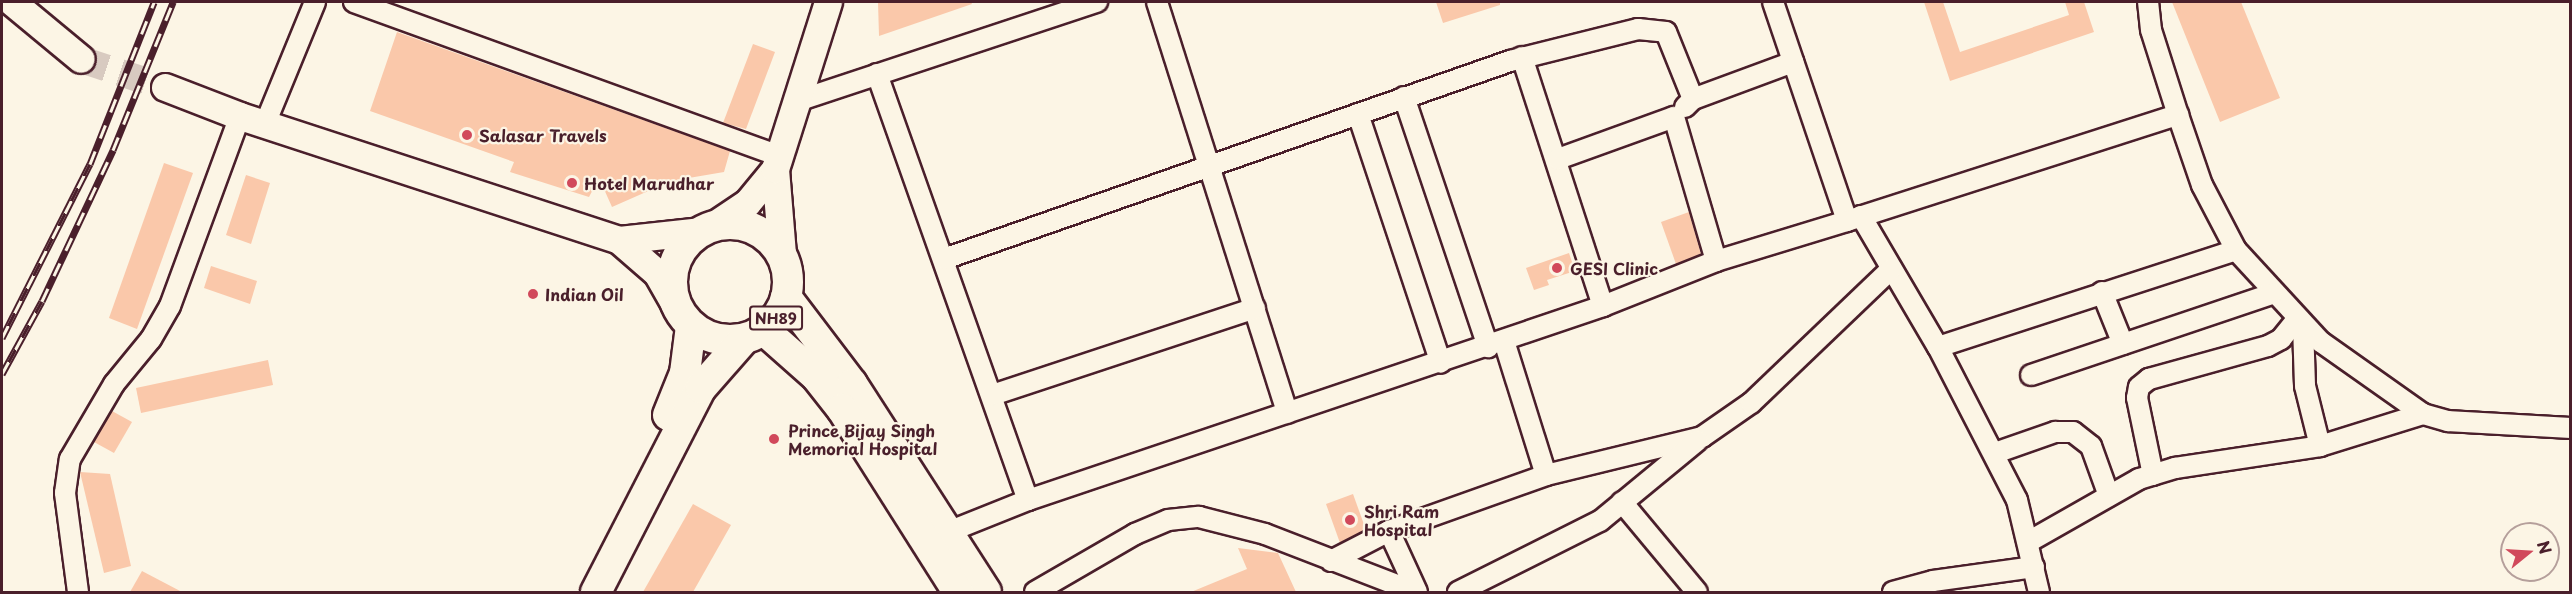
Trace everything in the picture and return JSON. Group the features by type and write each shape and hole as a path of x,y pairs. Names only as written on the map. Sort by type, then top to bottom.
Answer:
{"main road":[{"path":"574,592 673,406 688,357 684,317 671,287 673,265 683,245 707,228 753,228 782,255"},
{"name":"NH89","path":"596,592 701,388 754,334 778,315 786,297 788,276 782,255"},
{"name":"NH89","path":"786,297 858,393 937,537 958,592"},
{"name":"NH89","path":"684,317 725,341 754,334 816,376 937,537 986,592"}],"street":[{"path":"12,2 81,59"},
{"path":"78,592 65,493 70,459 114,384 151,339 170,306 252,120 315,2"},
{"path":"354,2 778,163"},
{"path":"620,240 707,228 747,203 778,163 800,100 828,2"},
{"path":"800,100 1072,5 1097,2"},
{"path":"1157,2 1212,168 1287,413"},
{"path":"1773,2 1793,62 1854,218 1891,269 1938,347 1995,453 2030,541 2039,592"},
{"path":"2148,2 2151,30 2202,184 2236,250 2272,294 2300,322 2382,389 2423,414 2448,421 2571,428"},
{"path":"944,259 1212,168 1404,97 1522,57 1653,27 1666,32 1693,99"},
{"path":"1522,57 1558,159 1603,306"},
{"path":"1558,159 1674,117 1693,99 1793,62"},
{"path":"878,74 1028,500"},
{"path":"165,87 252,120 620,240 657,273 684,317"},
{"path":"1404,97 1546,475"},
{"path":"1358,114 1441,363"},
{"path":"937,537 1028,500 1496,344 1603,306 1716,261 2178,116"},
{"path":"1674,117 1716,261"},
{"path":"778,163 782,255"},
{"path":"1938,347 2236,250"},
{"path":"1458,592 1557,546 1622,502 1702,437 1751,403 1891,269"},
{"path":"2102,292 2123,344"},
{"path":"2031,375 2272,294"},
{"path":"992,395 1255,308"},
{"path":"2300,322 2305,386 2320,446"},
{"path":"2153,475 2137,398 2139,387 2149,379 2268,346 2281,339 2300,322"},
{"path":"2030,541 2109,496 2153,475 2320,446 2423,414"},
{"path":"1995,453 2055,432 2073,432 2091,446 2109,496"},
{"path":"1331,561 1389,531 1546,475 1702,437"},
{"path":"1622,502 1697,592"},
{"path":"1035,592 1135,534 1168,520 1199,517 1265,534 1416,592"},
{"path":"1389,531 1416,592"},
{"path":"1893,592 1933,581 2034,567"}],"building":[{"path":"878,2 971,2 972,4 879,36"},
{"path":"1436,2 1500,2 1500,5 1443,23"},
{"path":"1924,2 1943,2 1960,52 2069,15 2065,2 2084,2 2094,32 1950,81"},
{"path":"2172,2 2241,2 2280,98 2220,122"},
{"path":"397,32 730,151 724,172 671,181 612,207 599,178 589,197 510,172 514,162 370,111"},
{"path":"753,44 775,52 746,129 723,123"},
{"path":"164,163 193,173 137,329 109,318"},
{"path":"246,175 270,183 251,244 226,235"},
{"path":"1689,212 1701,254 1676,264 1661,222"},
{"path":"1569,253 1575,271 1547,280 1549,285 1534,290 1526,268"},
{"path":"211,266 257,281 250,304 204,288"},
{"path":"268,360 273,385 141,413 136,388"},
{"path":"112,411 132,422 114,453 94,442"},
{"path":"80,472 110,474 131,566 104,573"},
{"path":"1353,494 1366,530 1340,543 1326,504"},
{"path":"693,504 731,525 693,592 643,592"},
{"path":"1238,548 1278,553 1296,592 1191,592 1247,569"},
{"path":"142,571 182,592 130,592"}],"tunnel":[{"path":"81,59 165,87"}],"railway":[{"path":"2,338 90,164 154,2"},
{"path":"2,374 42,301 113,150 173,2"}],"place":[{"name":"Salasar Travels","path":"467,135"},
{"name":"Hotel Marudhar","path":"572,183"},
{"name":"GESI Clinic","path":"1557,268"},
{"name":"Indian Oil","path":"533,294"},
{"name":"Prince Bijay Singh Memorial Hospital","path":"774,439"},
{"name":"Shri Ram Hospital","path":"1350,520"}]}
